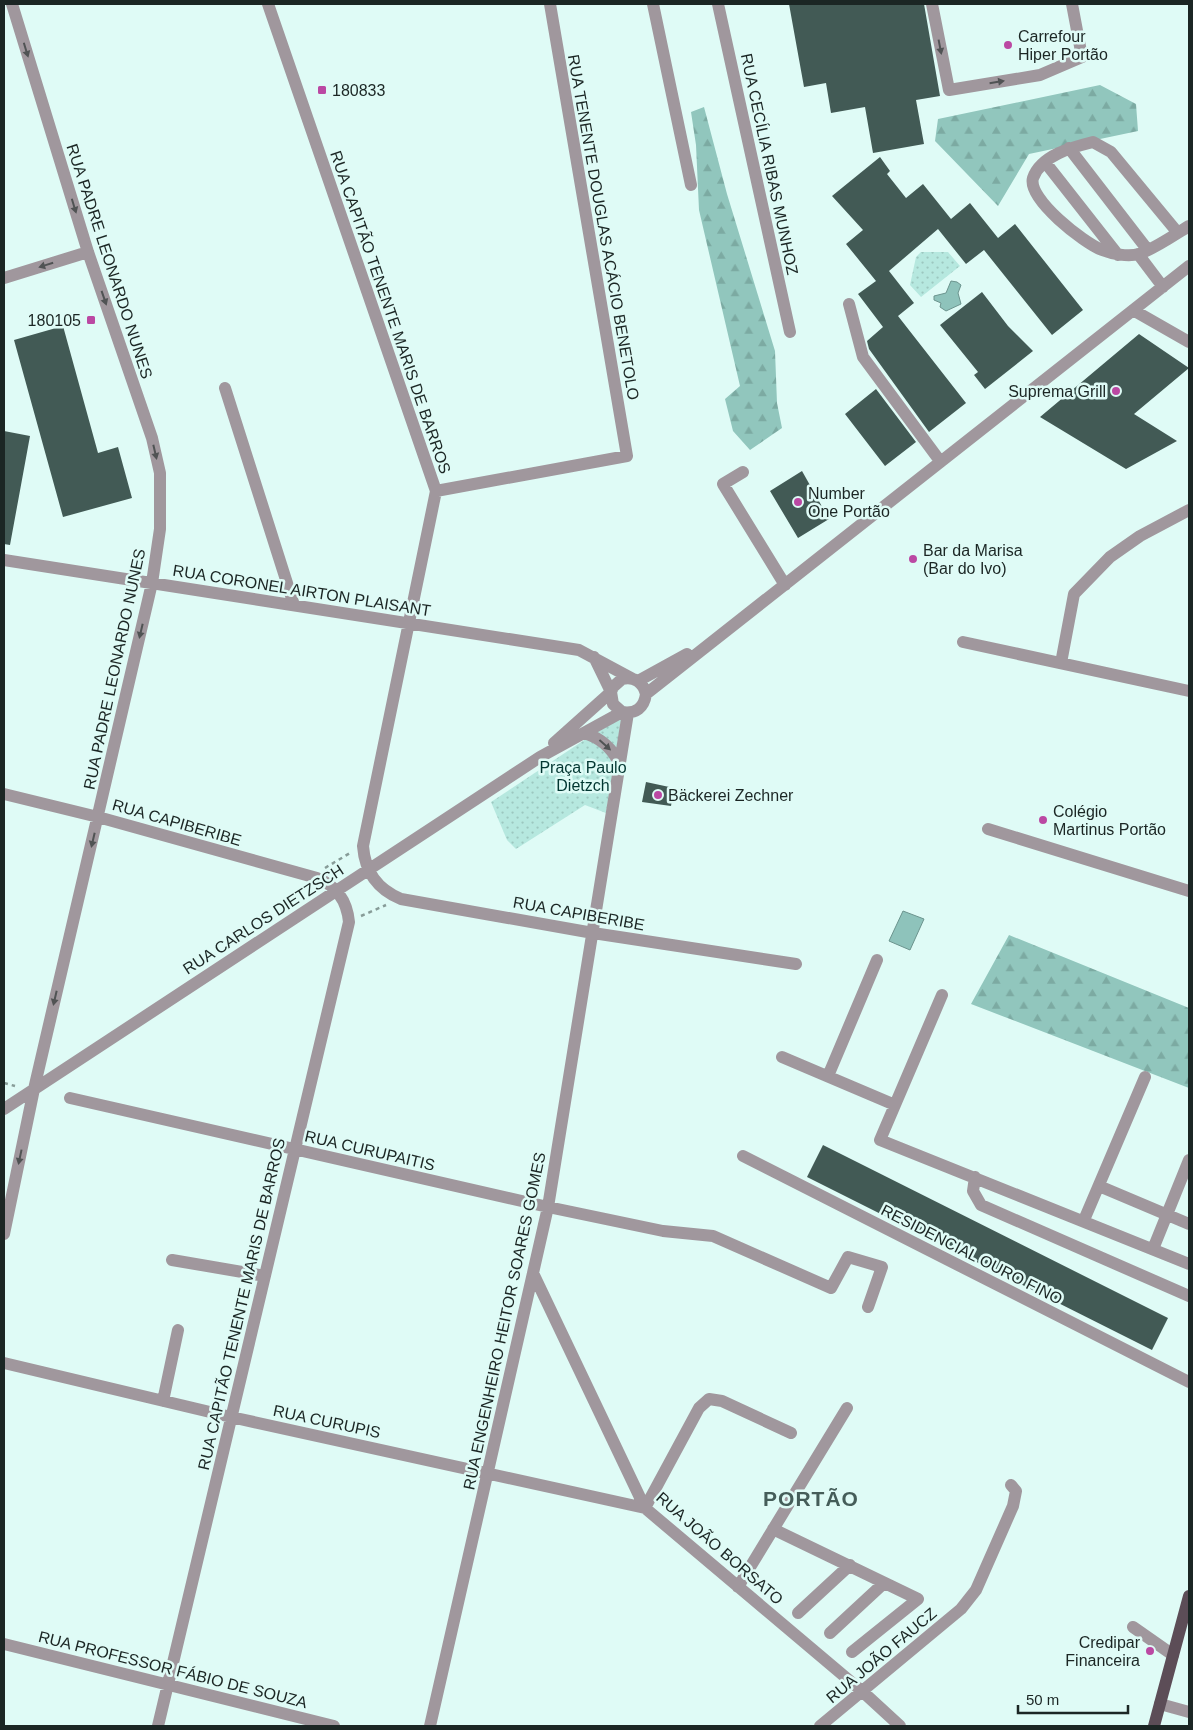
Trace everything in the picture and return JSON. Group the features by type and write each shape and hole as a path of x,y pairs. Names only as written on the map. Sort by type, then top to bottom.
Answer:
{"main road":[{"path":"1154,1726 1173,1655 1186,1620 1189,1596"}],"street":[{"name":"RUA PADRE LEONARDO NUNES","path":"4,1234 34,1089 152,583 160,529 160,473 152,438 88,252 12,4"},
{"name":"RUA CAPITÃO TENENTE MARIS DE BARROS","path":"268,4 436,491 363,846 368,870"},
{"name":"RUA TENENTE DOUGLAS ACÁCIO BENETOLO","path":"436,491 627,456 550,4"},
{"path":"653,4 691,186"},
{"name":"RUA CECÍLIA RIBAS MUNHOZ","path":"718,4 790,332"},
{"path":"932,4 949,90 1040,75 1082,57 1072,4"},
{"path":"1093,142 1111,152 1184,230 1143,252 1118,255 1100,249 1059,222 1034,190 1033,178 1045,162 1069,148 1093,142"},
{"path":"1069,148 1143,252 1163,287"},
{"path":"1045,162 1118,255"},
{"path":"4,278 88,252"},
{"name":"RUA CARLOS DIETZSCH","path":"4,1109 540,757 625,712 643,705 646,694 715,638 785,585 1189,266"},
{"path":"849,304 863,357 940,461"},
{"path":"1133,310 1189,342"},
{"path":"225,388 294,605"},
{"path":"743,472 723,484 785,585"},
{"path":"1061,663 1074,594 1110,557 1140,536 1189,510"},
{"name":"RUA CORONEL AIRTON PLAISANT","path":"4,560 579,650 635,680"},
{"name":"RUA CARLOS DIETZSCH","path":"540,757 612,692 613,687 622,679 635,680 715,638"},
{"path":"963,642 1189,690"},
{"path":"594,657 612,692 613,704 625,712"},
{"path":"635,680 642,684 646,694"},
{"name":"RUA ENGENHEIRO HEITOR SOARES GOMES","path":"430,1726 548,1207 620,765 625,712"},
{"path":"584,733 599,739 608,746 620,765"},
{"name":"RUA CAPIBERIBE","path":"4,794 98,817 310,876 324,881 337,890"},
{"path":"988,829 1189,891"},
{"name":"RUA CAPIBERIBE","path":"368,870 385,890 402,899 593,933 796,964"},
{"name":"RUA CAPITÃO TENENTE MARIS DE BARROS","path":"158,1726 348,922 345,903 337,890"},
{"path":"828,1076 877,960"},
{"path":"942,995 880,1140 1084,1220 1189,1264"},
{"path":"782,1057 895,1105"},
{"path":"1084,1220 1145,1077"},
{"name":"RUA CURUPAITIS","path":"70,1098 548,1207 663,1231 713,1236 831,1288 848,1257 882,1267 868,1307"},
{"name":"RESIDENCIAL OURO FINO","path":"743,1156 1189,1381"},
{"path":"1153,1249 1189,1160"},
{"path":"975,1177 973,1191 981,1204 1189,1296"},
{"path":"1099,1186 1189,1224"},
{"path":"172,1260 264,1276"},
{"name":"RUA JOÃO BORSATO","path":"533,1273 645,1508 863,1692 900,1726"},
{"path":"162,1401 178,1330"},
{"name":"RUA CURUPIS","path":"4,1363 231,1417 645,1508"},
{"path":"645,1508 699,1408 709,1399 722,1401 791,1434"},
{"path":"738,1587 847,1408"},
{"name":"RUA JOÃO FAUCZ","path":"820,1726 961,1609 976,1590 1013,1506 1016,1491 1011,1485"},
{"path":"773,1529 918,1598 852,1652"},
{"path":"798,1612 850,1565"},
{"path":"830,1633 884,1583"},
{"path":"1133,1627 1173,1655"},
{"name":"RUA PROFESSOR FÁBIO DE SOUZA","path":"4,1644 334,1726"},
{"path":"1160,1704 1189,1712"}],"path":[{"path":"310,876 363,846"},
{"path":"348,922 402,899"}],"green space":[{"path":"1100,85 1136,104 1138,131 1029,154 998,206 935,141 938,119"},
{"path":"704,107 727,194 775,351 777,403 782,428 750,450 733,431 725,399 740,386 699,210 696,145 691,112"},
{"path":"921,252 948,252 960,266 921,297 910,285 916,257"},
{"name":"Praça Paulo Dietzch","path":"622,715 606,813 585,805 516,849 507,840 491,802"},
{"path":"1009,935 1189,1008 1189,1088 971,1004"}],"water":[{"path":"951,281 961,285 958,293 961,304 946,311 940,307 941,303 934,300 934,296 946,293"},
{"path":"903,911 924,919 910,950 889,941"}],"building":[{"path":"789,4 924,4 940,96 916,100 924,144 873,153 865,107 831,113 826,83 804,87"},
{"path":"880,157 890,171 887,174 906,198 923,184 951,219 970,203 998,238 1015,224 1083,310 1052,335 984,250 966,264 938,229 889,271 914,303 898,316 966,403 929,432 869,349 867,341 883,327 858,294 876,281 846,244 863,230 832,196"},
{"path":"982,292 1008,326 1033,351 985,389 974,375 978,372 940,325"},
{"path":"63,326 98,453 118,447 132,498 63,517 14,340"},
{"name":"Suprema Grill","path":"1139,334 1189,368 1134,414 1177,441 1126,469 1040,417"},
{"path":"876,389 916,442 885,466 845,414"},
{"path":"4,431 30,436 10,545 4,544"},
{"name":"Number One Portão","path":"802,471 829,519 798,538 770,491"},
{"name":"Bäckerei Zechner","path":"646,782 674,788 671,806 642,802"},
{"path":"823,1145 1168,1318 1152,1350 807,1177"}],"place":[{"name":"Carrefour Hiper Portão","path":"1008,45"},
{"name":"180833","path":"322,90"},
{"name":"180105","path":"91,320"},
{"name":"Suprema Grill","path":"1116,391"},
{"name":"Number One Portão","path":"798,502"},
{"name":"Bar da Marisa (Bar do Ivo)","path":"913,559"},
{"name":"Bäckerei Zechner","path":"658,795"},
{"name":"Colégio Martinus Portão","path":"1043,820"},
{"name":"Credipar Financeira","path":"1150,1651"}],"district":[{"name":"PORTÃO","path":"811,1499"}]}
